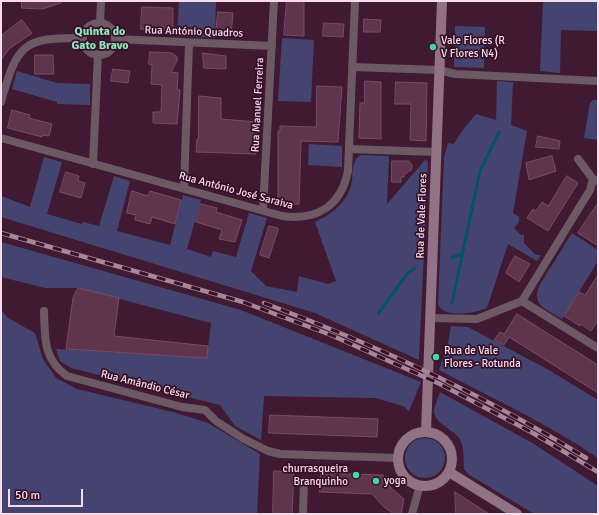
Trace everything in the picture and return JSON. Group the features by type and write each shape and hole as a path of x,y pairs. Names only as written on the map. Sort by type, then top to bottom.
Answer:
{"street":[{"path":"100,23 101,1"},
{"name":"Rua Manuel Ferreira","path":"263,210 274,1"},
{"name":"Rua António José Saraiva","path":"1,138 263,210 296,218 312,216 324,210 340,194 345,183 349,148 354,1"},
{"name":"Rua de Vale Flores","path":"426,431 442,1"},
{"path":"100,23 105,24 112,30 115,39 114,44 108,52 98,54 93,53 86,47 83,38 84,33 90,25 100,23"},
{"path":"1,102 10,68 24,50 34,42 46,39 83,38"},
{"name":"Rua António Quadros","path":"115,39 272,46"},
{"path":"184,188 190,43"},
{"path":"93,164 98,54"},
{"path":"352,67 439,70 455,74 598,81"},
{"path":"349,148 436,152"},
{"path":"430,318 477,319 522,301 595,180 578,159"},
{"path":"522,301 598,347"},
{"name":"Rua Amândio César","path":"44,311 45,339 49,356 58,370 67,376 182,407 205,410 216,421 242,438 268,451 280,454 398,458"},
{"path":"426,431 440,435 449,445 453,459 449,472 442,481 431,485 420,486 404,476 401,471 398,458 403,442 410,436 426,431"},
{"path":"449,472 517,514"},
{"path":"303,514 304,481"},
{"path":"412,514 420,486"}],"shaded area":[{"path":"179,1 216,1 215,38 177,36"},
{"path":"543,1 598,1 598,31 561,30 560,73 540,71"},
{"path":"455,26 485,27 484,68 454,67"},
{"path":"282,38 314,40 311,102 278,101"},
{"path":"17,71 57,83 90,84 90,105 57,104 57,102 12,89"},
{"path":"497,81 513,82 511,125 527,131 513,213 519,217 519,222 514,228 521,235 524,235 524,243 536,255 541,255 537,261 508,244 487,308 475,312 460,314 446,312 441,309 438,304 444,157 448,143 454,144 462,131 476,114 496,120"},
{"path":"593,100 598,100 598,140 584,138 590,103"},
{"path":"309,144 342,146 342,167 308,165"},
{"path":"361,155 389,156 387,204 426,159 428,163 419,360 315,313 1,217 1,196 30,207 44,157 62,162 47,214 82,224 83,222 99,226 114,176 130,181 117,231 170,245 183,195 201,200 187,249 211,257 213,251 236,257 249,213 267,218 251,271 266,286 297,292 299,276 328,284 336,281 315,222 331,213 344,200 350,189 355,161"},
{"path":"572,233 598,250 598,261 562,319 539,303 537,293 539,286"},
{"path":"1,242 241,310 421,382 409,411 403,406 375,398 264,396 261,440 235,426 220,405 71,368 60,361 56,349 207,358 211,323 78,288 45,288 1,277"},
{"path":"1,310 8,318 35,333 43,359 56,378 77,389 173,412 208,423 260,454 257,514 1,514"},
{"path":"451,326 468,327 547,369 598,400 598,458 560,434 439,370 448,344"},
{"path":"440,392 534,444 598,486 598,514 534,514 468,474 464,469 463,449 459,438 440,422 435,415 434,408"},
{"path":"425,438 433,440 439,444 443,450 445,458 443,466 439,472 433,476 425,478 417,476 411,472 407,466 405,458 407,450 411,444 417,440"}],"building":[{"path":"22,1 60,1 61,3 42,9 22,8"},
{"path":"287,1 304,1 304,36 284,35"},
{"path":"142,7 173,8 173,31 141,29"},
{"path":"218,12 233,13 231,35 216,34"},
{"path":"364,19 381,20 380,32 364,32"},
{"path":"22,20 32,33 9,49 1,60 1,36"},
{"path":"324,23 344,24 343,37 323,36"},
{"path":"150,52 172,53 177,57 177,61 171,72 178,73 177,90 180,90 177,124 153,123 153,112 161,112 162,85 151,84 152,65 149,64"},
{"path":"203,53 226,56 226,69 204,68"},
{"path":"35,55 53,55 54,74 35,74"},
{"path":"113,69 130,71 128,83 111,81"},
{"path":"365,81 381,82 381,139 359,138 360,103 364,103"},
{"path":"396,82 427,83 426,141 410,140 411,104 395,104"},
{"path":"317,86 342,87 338,142 301,141 299,204 278,204 278,131 280,131 280,126 316,127"},
{"path":"199,96 221,98 221,119 257,122 256,154 196,152 198,139"},
{"path":"12,110 30,115 29,118 52,124 49,136 42,135 42,137 8,128"},
{"path":"538,136 560,141 559,149 536,147"},
{"path":"552,156 556,171 529,180 526,163"},
{"path":"392,161 409,161 412,165 412,169 404,175 404,177 401,177 401,182 392,182"},
{"path":"66,172 79,176 78,181 85,183 81,198 60,192"},
{"path":"567,176 578,183 548,231 527,218 533,209 536,211 542,202 548,206"},
{"path":"132,191 148,196 150,191 181,200 175,224 152,217 150,224 135,220 136,215 127,213"},
{"path":"598,203 598,246 578,233"},
{"path":"201,204 217,208 216,212 242,220 235,242 219,239 222,230 196,222"},
{"path":"269,226 278,228 278,230 269,258 260,255"},
{"path":"515,256 530,264 519,282 506,273"},
{"path":"598,275 598,320 591,331 581,324 580,326 564,316 579,292 585,295"},
{"path":"78,288 119,298 114,336 208,346 207,358 66,349 73,298"},
{"path":"517,314 598,365 598,393 509,337 504,345 494,340 500,332 504,334"},
{"path":"270,415 378,419 377,437 269,433"},
{"path":"274,471 294,472 292,514 273,514"},
{"path":"321,473 383,475 391,488 404,499 401,514 394,514 384,507 372,494 320,492"},
{"path":"455,492 489,514 456,514"}],"waterway":[{"path":"452,303 480,171 499,132"},
{"path":"451,258 462,254"},
{"path":"378,314 407,274 415,268"}],"railway":[{"path":"1,233 243,302 331,335 440,384 533,433 598,472"},
{"path":"264,303 347,336 469,392 509,413 586,458"}],"place":[{"name":"Vale Flores (R V Flores N4)","path":"433,47"},
{"name":"Rua de Vale Flores - Rotunda","path":"436,357"},
{"name":"churrasqueira Branquinho","path":"356,475"},
{"name":"yoga","path":"376,481"}],"district":[{"name":"Quinta do Gato Bravo","path":"100,39"}]}
